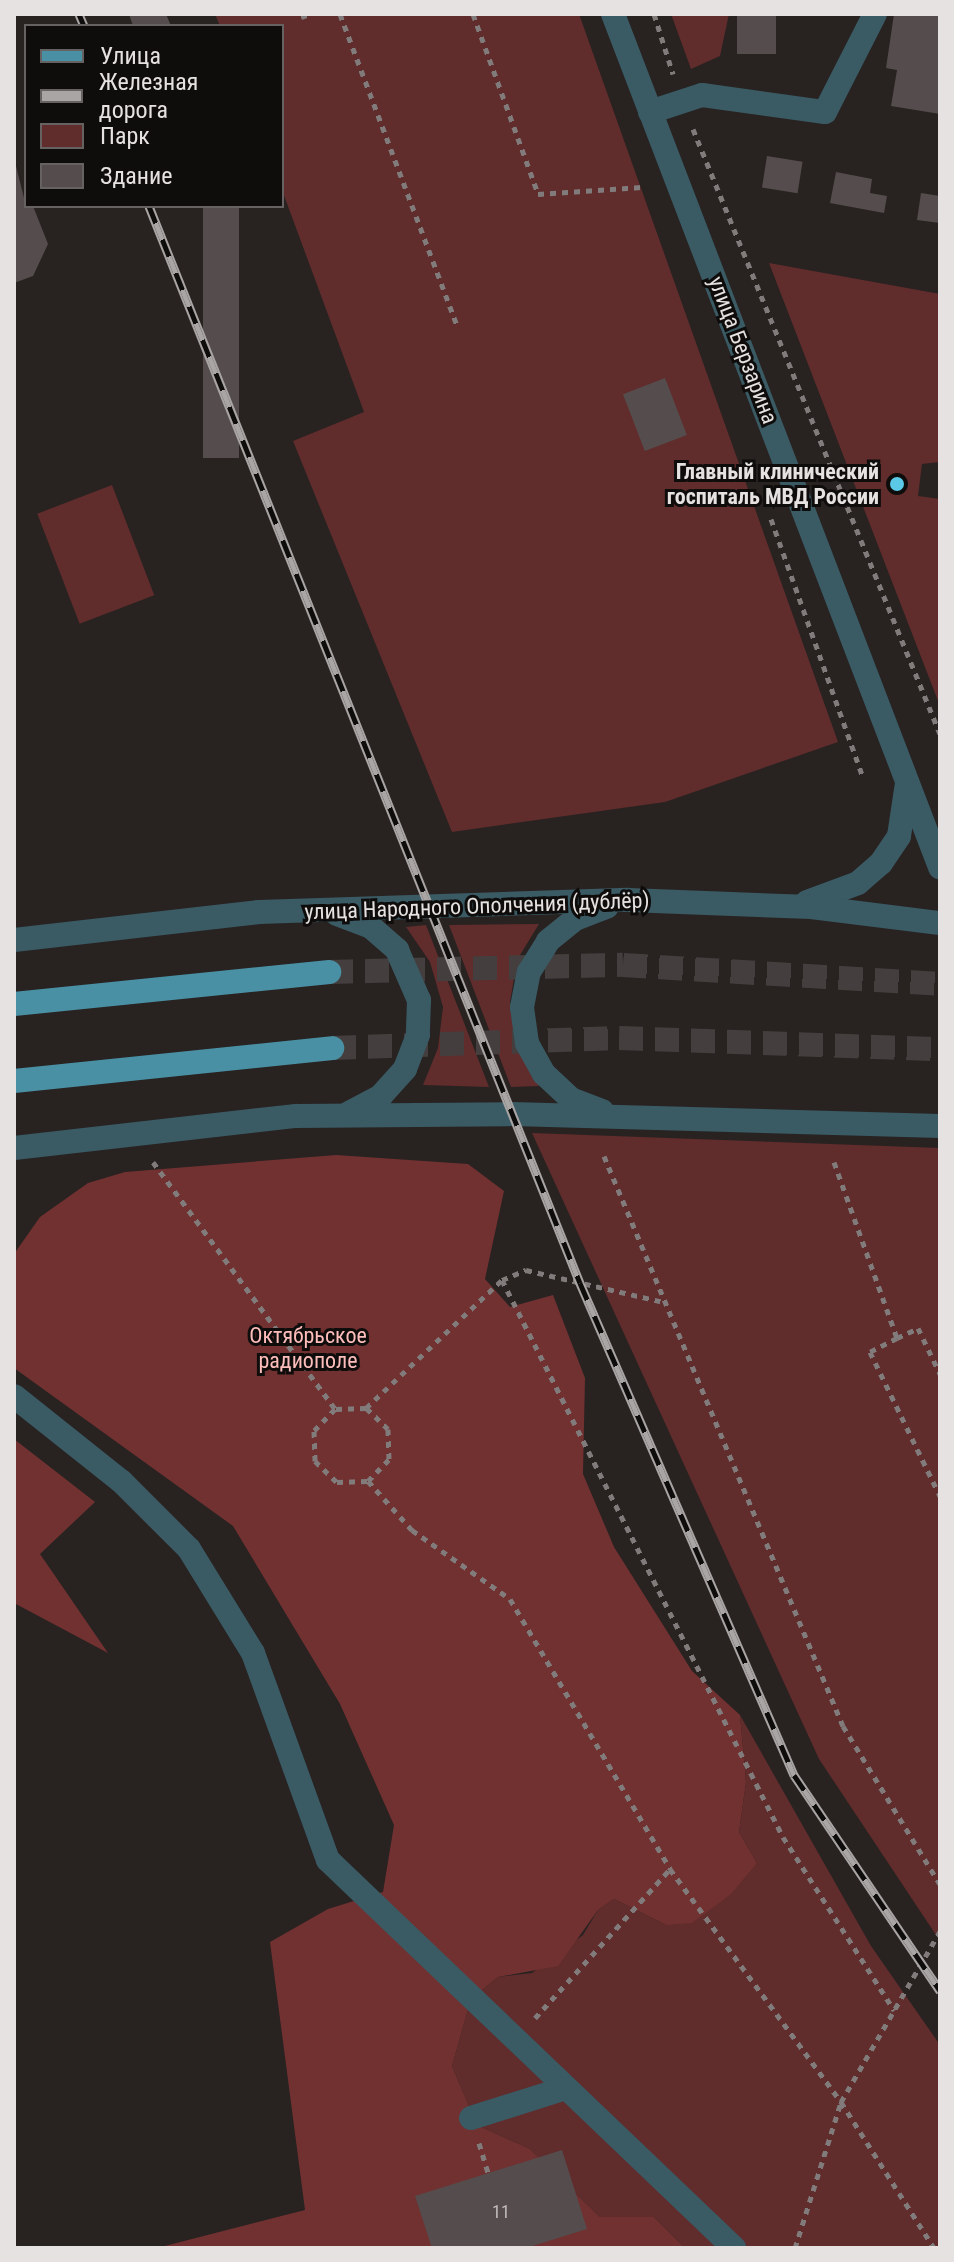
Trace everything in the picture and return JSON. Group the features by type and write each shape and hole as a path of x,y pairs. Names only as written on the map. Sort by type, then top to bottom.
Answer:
{"main road":[{"path":"14,1004 329,972"},
{"path":"14,1081 332,1048"}],"street":[{"name":"улица Берзарина","path":"613,14 908,775 940,867"},
{"path":"650,112 702,95 825,112 875,14"},
{"path":"793,906 858,883 881,863 899,836 908,775"},
{"path":"628,900 575,919 548,941 529,972 522,1007 527,1043 544,1074 571,1099 629,1119"},
{"name":"улица Народного Ополчения (дублёр)","path":"14,940 318,910 628,900 793,906 940,923"},
{"path":"318,910 354,919 385,938 407,966 419,1000 418,1035 405,1069 381,1096 339,1116"},
{"path":"14,1148 339,1116 940,1126"},
{"path":"14,1396 121,1481 189,1549 253,1653 328,1860 734,2248"},
{"path":"471,2118 566,2088"}],"path":[{"path":"301,17 310,14"},
{"path":"340,14 457,325"},
{"path":"473,14 538,194 642,187"},
{"path":"654,14 682,102 940,734"},
{"path":"604,1156 843,1726 940,1884"},
{"path":"152,1161 335,1409"},
{"path":"834,1162 897,1338"},
{"path":"366,1408 388,1429 389,1459 368,1481 337,1482 315,1461 314,1431 335,1409 366,1408 502,1280 526,1270 664,1302"},
{"path":"502,1280 783,1837 894,2010"},
{"path":"940,1374 918,1328 870,1352 940,1496"},
{"path":"368,1481 412,1530 510,1599 670,1869 841,2102 934,2248"},
{"path":"516,2040 670,1869"},
{"path":"795,2248 841,2102 940,1931"}],"green space":[{"path":"215,14 579,14 838,742 665,802 452,832 293,441 364,412 284,195 284,24 219,24"},
{"path":"671,14 729,14 720,56 691,69"},
{"path":"769,263 940,294 940,462 922,464 918,496 940,499 940,706"},
{"path":"112,485 154,595 80,624 37,514"},
{"path":"539,924 517,960 510,1002 518,1049 539,1086 511,1087 449,925"},
{"path":"426,925 489,1087 423,1085 438,1048 443,1007 430,962 406,927"},
{"path":"532,1133 940,1148 940,1941 819,1759"},
{"name":"Октябрьское радиополе","path":"336,1155 468,1164 504,1191 485,1279 510,1307 553,1295 585,1378 583,1474 614,1547 692,1671 740,1715 746,1782 739,1832 757,1863 731,1894 692,1923 666,1925 614,1899 598,1910 558,1966 498,1977 471,1999 452,2066 477,2125 530,2149 600,2217 654,2217 685,2248 157,2248 305,2210 270,1942 328,1909 383,1892 394,1825 340,1704 233,1526 14,1368 14,1254 40,1217 88,1183 125,1172"},
{"path":"14,1439 95,1502 40,1554 108,1653 14,1603"},
{"path":"740,1715 871,1946 940,2045 940,2248 685,2248 654,2217 600,2217 530,2149 477,2125 452,2066 471,1999 498,1977 532,1973 583,1935 598,1910 614,1899 666,1925 757,1863 739,1832 746,1782"}],"building":[{"path":"129,14 166,14 170,24 132,24"},
{"path":"737,14 776,14 776,54 737,54"},
{"path":"894,14 940,14 940,114 891,106 897,70 886,68"},
{"path":"767,156 803,162 798,193 762,188"},
{"path":"14,158 24,208 34,208 48,244 33,276 14,283"},
{"path":"836,172 872,179 870,193 887,196 884,213 830,203"},
{"path":"921,193 940,196 940,223 917,220"},
{"path":"203,208 239,208 239,458 203,458"},
{"path":"665,378 687,435 645,451 623,394"},
{"path":"562,2150 587,2229 526,2248 432,2248 415,2196"}],"tunnel":[{"path":"329,972 623,965 940,984"},
{"path":"332,1048 619,1038 940,1049"}],"railway":[{"path":"79,14 83,24"},
{"path":"150,208 580,1283 794,1775 940,1991"}],"place":[{"name":"Главный клинический госпиталь МВД России","path":"897,484"}]}
